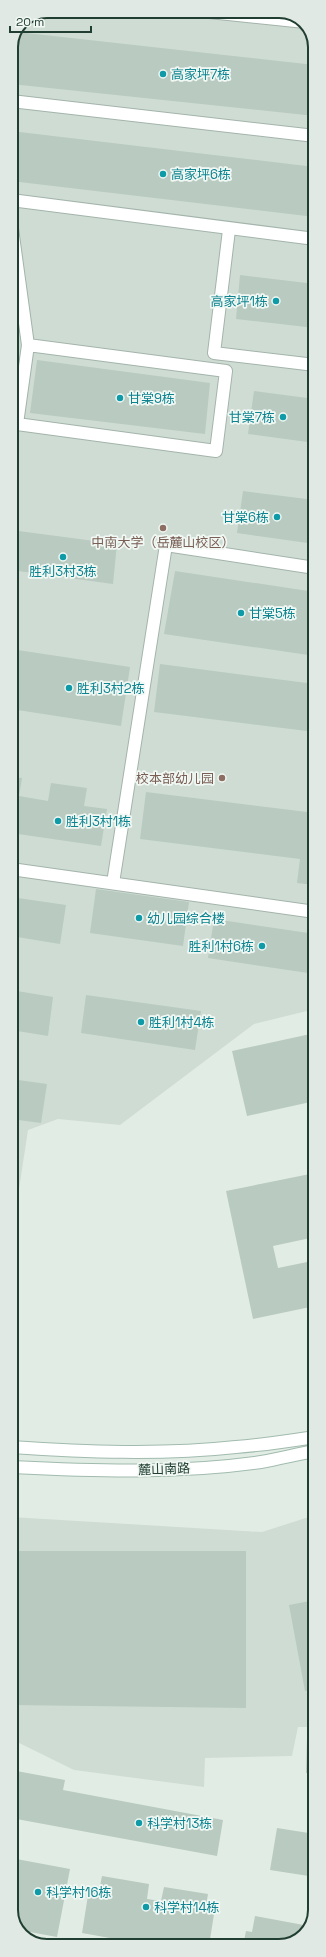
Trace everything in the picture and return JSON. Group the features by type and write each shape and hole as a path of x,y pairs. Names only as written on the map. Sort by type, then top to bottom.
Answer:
{"street":[{"path":"267,18 291,21"},
{"path":"18,103 308,135"},
{"path":"18,201 229,230 308,238"},
{"path":"229,230 214,353 308,364"},
{"path":"18,272 28,345 18,417"},
{"path":"18,424 216,450 226,371 28,345"},
{"path":"113,883 166,545 308,567"},
{"path":"18,870 308,911"},
{"name":"麓山南路","path":"18,1447 54,1450 153,1451 236,1448 308,1438"},
{"name":"麓山南路","path":"18,1467 98,1471 178,1470 261,1462 308,1452"}],"shaded area":[{"name":"中南大学（岳麓山校区）","path":"47,18 287,19 300,26 308,43 308,1011 254,1024 120,1125 58,1119 28,1130 18,1196 18,47 20,36 26,26 36,20"},
{"path":"18,1517 262,1532 308,1517 308,1727 298,1727 292,1756 205,1758 204,1787 74,1770 18,1742"}],"building":[{"name":"高家坪7栋","path":"22,33 308,64 308,115 18,85 18,47 20,36"},
{"name":"高家坪6栋","path":"18,132 308,166 308,216 18,182"},
{"name":"高家坪1栋","path":"240,275 308,283 308,327 236,319"},
{"name":"甘棠9栋","path":"37,360 210,383 205,434 30,413"},
{"name":"甘棠7栋","path":"254,391 308,398 308,442 248,434"},
{"name":"甘棠6栋","path":"243,491 308,499 308,543 237,533"},
{"name":"胜利3村3栋","path":"18,531 117,544 113,584 18,571"},
{"name":"甘棠5栋","path":"175,571 308,591 308,655 164,634"},
{"name":"胜利3村2栋","path":"18,650 130,667 121,726 18,710"},
{"path":"160,664 308,683 308,731 154,712"},
{"name":"胜利3村1栋","path":"18,778 22,778 19,796 48,801 51,783 87,788 84,806 107,809 101,846 18,834"},
{"path":"146,792 308,812 308,884 297,883 300,859 140,839"},
{"name":"幼儿园综合楼","path":"96,889 189,902 183,946 90,933"},
{"path":"18,898 66,905 60,944 18,937"},
{"name":"胜利1村6栋","path":"214,919 308,933 308,973 208,958"},
{"path":"18,991 53,997 48,1036 18,1031"},
{"name":"胜利1村4栋","path":"86,995 201,1011 195,1050 81,1033"},
{"path":"308,1035 308,1103 247,1116 232,1051"},
{"path":"18,1080 47,1084 41,1123 18,1120"},
{"path":"308,1174 308,1238 273,1246 278,1268 308,1262 308,1307 253,1319 226,1191"},
{"path":"18,1551 246,1551 246,1708 18,1705"},
{"path":"308,1601 308,1690 305,1691 289,1605"},
{"path":"307,1738 308,1773 306,1773"},
{"name":"科学村13栋","path":"18,1771 65,1780 63,1790 223,1820 217,1856 18,1819"},
{"path":"277,1828 308,1833 308,1876 270,1870"},
{"name":"科学村16栋","path":"18,1859 70,1869 57,1937 28,1932 21,1923 18,1914"},
{"name":"科学村14栋","path":"102,1876 149,1884 147,1899 161,1901 164,1887 208,1894 205,1912 214,1914 210,1939 115,1939 82,1933 89,1889 99,1891"},
{"path":"255,1916 304,1925 297,1933 283,1939 244,1939 246,1931 252,1932"}],"place":[{"name":"高家坪7栋","path":"163,74"},
{"name":"高家坪6栋","path":"163,174"},
{"name":"高家坪1栋","path":"276,301"},
{"name":"甘棠9栋","path":"120,398"},
{"name":"甘棠7栋","path":"283,417"},
{"name":"甘棠6栋","path":"277,517"},
{"name":"中南大学（岳麓山校区）","path":"163,528"},
{"name":"胜利3村3栋","path":"63,557"},
{"name":"甘棠5栋","path":"241,613"},
{"name":"胜利3村2栋","path":"69,688"},
{"name":"校本部幼儿园","path":"222,778"},
{"name":"胜利3村1栋","path":"58,821"},
{"name":"幼儿园综合楼","path":"139,918"},
{"name":"胜利1村6栋","path":"262,946"},
{"name":"胜利1村4栋","path":"141,1022"},
{"name":"科学村13栋","path":"139,1823"},
{"name":"科学村16栋","path":"38,1892"},
{"name":"科学村14栋","path":"146,1907"}]}
